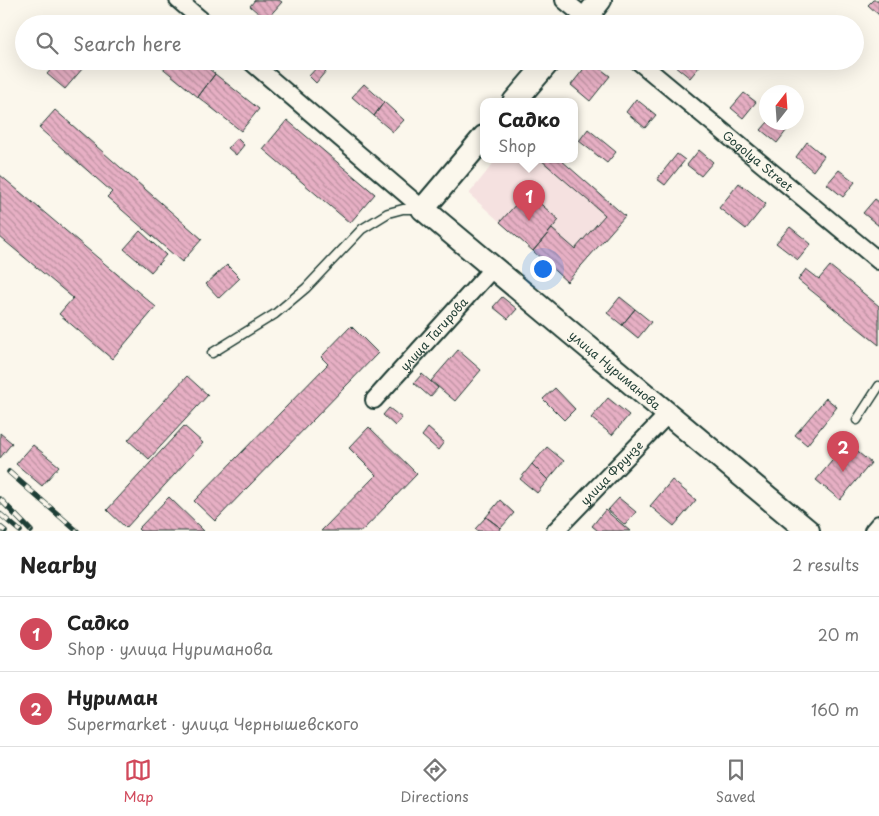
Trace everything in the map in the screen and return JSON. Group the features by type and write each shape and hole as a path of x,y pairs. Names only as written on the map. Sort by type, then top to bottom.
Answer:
{"main road":[{"path":"590,15 600,0"},
{"path":"517,98 541,70"},
{"path":"423,209 480,142"},
{"name":"улица Нуриманова","path":"423,209 808,531"}],"street":[{"path":"178,0 196,15"},
{"path":"564,0 579,15"},
{"name":"улица Нуриманова","path":"261,70 423,209"},
{"name":"Gogolya Street","path":"649,70 879,261"},
{"name":"улица Тагирова","path":"374,400 494,268"},
{"name":"улица Фрунзе","path":"556,531 668,414"},
{"path":"873,531 879,524"}],"lane":[{"path":"212,353 275,314 306,288 362,229 388,213 403,209 423,209"},
{"path":"857,420 879,386"}],"shaded area":[{"path":"494,163 564,163 625,216 567,282 469,194"}],"building":[{"path":"255,0 279,0 282,2 270,15 260,15 250,6"},
{"path":"873,0 879,0 879,15 868,5"},
{"path":"50,70 81,70 65,89 47,74"},
{"path":"165,70 210,70 215,74 198,97"},
{"path":"314,70 326,71 316,83 309,76"},
{"path":"583,70 602,70 610,76 590,101 571,85"},
{"path":"680,70 697,70 690,78"},
{"path":"215,74 259,109 241,131 198,97"},
{"path":"364,84 384,102 374,116 352,97"},
{"path":"744,93 756,102 743,118 731,108"},
{"path":"636,99 656,115 645,128 626,112"},
{"path":"384,102 404,120 393,132 374,116"},
{"path":"55,110 202,239 182,262 107,197 112,192 39,128"},
{"path":"287,120 375,194 350,223 263,149"},
{"path":"588,129 616,152 607,163 579,141"},
{"path":"761,130 787,130 777,143"},
{"path":"237,138 244,145 236,155 228,148"},
{"path":"807,142 824,156 813,171 796,157"},
{"path":"699,150 713,162 701,176 687,165"},
{"path":"677,154 685,160 665,185 657,179"},
{"path":"544,163 564,163 625,216 567,282 533,251 552,229 575,249 605,215"},
{"path":"839,170 855,182 843,197 827,184"},
{"path":"0,175 156,307 112,359 59,314 73,298 0,237"},
{"path":"739,183 766,204 746,229 719,208"},
{"path":"527,192 559,220 533,251 500,222"},
{"path":"875,199 879,202 879,226 863,213"},
{"path":"790,227 811,244 798,260 776,243"},
{"path":"140,231 166,255 151,272 124,249"},
{"path":"227,265 240,278 219,298 206,284"},
{"path":"830,266 879,306 879,345 798,280 806,269 819,279"},
{"path":"502,297 517,309 508,319 493,307"},
{"path":"620,297 635,309 622,325 607,313"},
{"path":"635,309 651,322 638,338 622,325"},
{"path":"351,326 378,353 215,521 194,501 328,364 321,357"},
{"path":"458,350 481,370 455,401 431,381"},
{"path":"422,374 438,388 430,397 414,383"},
{"path":"187,376 208,395 149,459 128,440"},
{"path":"555,388 575,409 564,420 543,399"},
{"path":"608,398 629,415 612,435 591,418"},
{"path":"826,398 837,407 807,445 795,435"},
{"path":"389,408 402,418 395,426 383,415"},
{"path":"184,426 203,443 126,528 107,510"},
{"path":"369,427 417,474 362,531 321,531 376,475 349,448"},
{"path":"428,428 444,442 438,450 422,436"},
{"path":"0,433 12,443 0,458"},
{"path":"847,443 871,463 840,500 816,480"},
{"path":"33,445 59,466 42,486 16,464"},
{"path":"547,447 564,461 548,480 532,464"},
{"path":"532,464 548,480 537,493 520,479"},
{"path":"672,480 696,500 674,526 650,506"},
{"path":"169,497 204,531 140,531 138,529"},
{"path":"619,498 636,512 625,525 608,510"},
{"path":"500,500 514,513 501,528 486,517"},
{"path":"605,510 630,531 598,531 592,526"},
{"path":"486,517 501,528 499,531 478,531 475,529"}],"railway":[{"path":"9,472 77,531"},
{"path":"0,499 31,531"},
{"path":"0,514 20,531"},
{"path":"0,527 5,531"}],"place":[{"name":"Садко","path":"529,221"},
{"name":"Нуриман","path":"843,472"}]}
